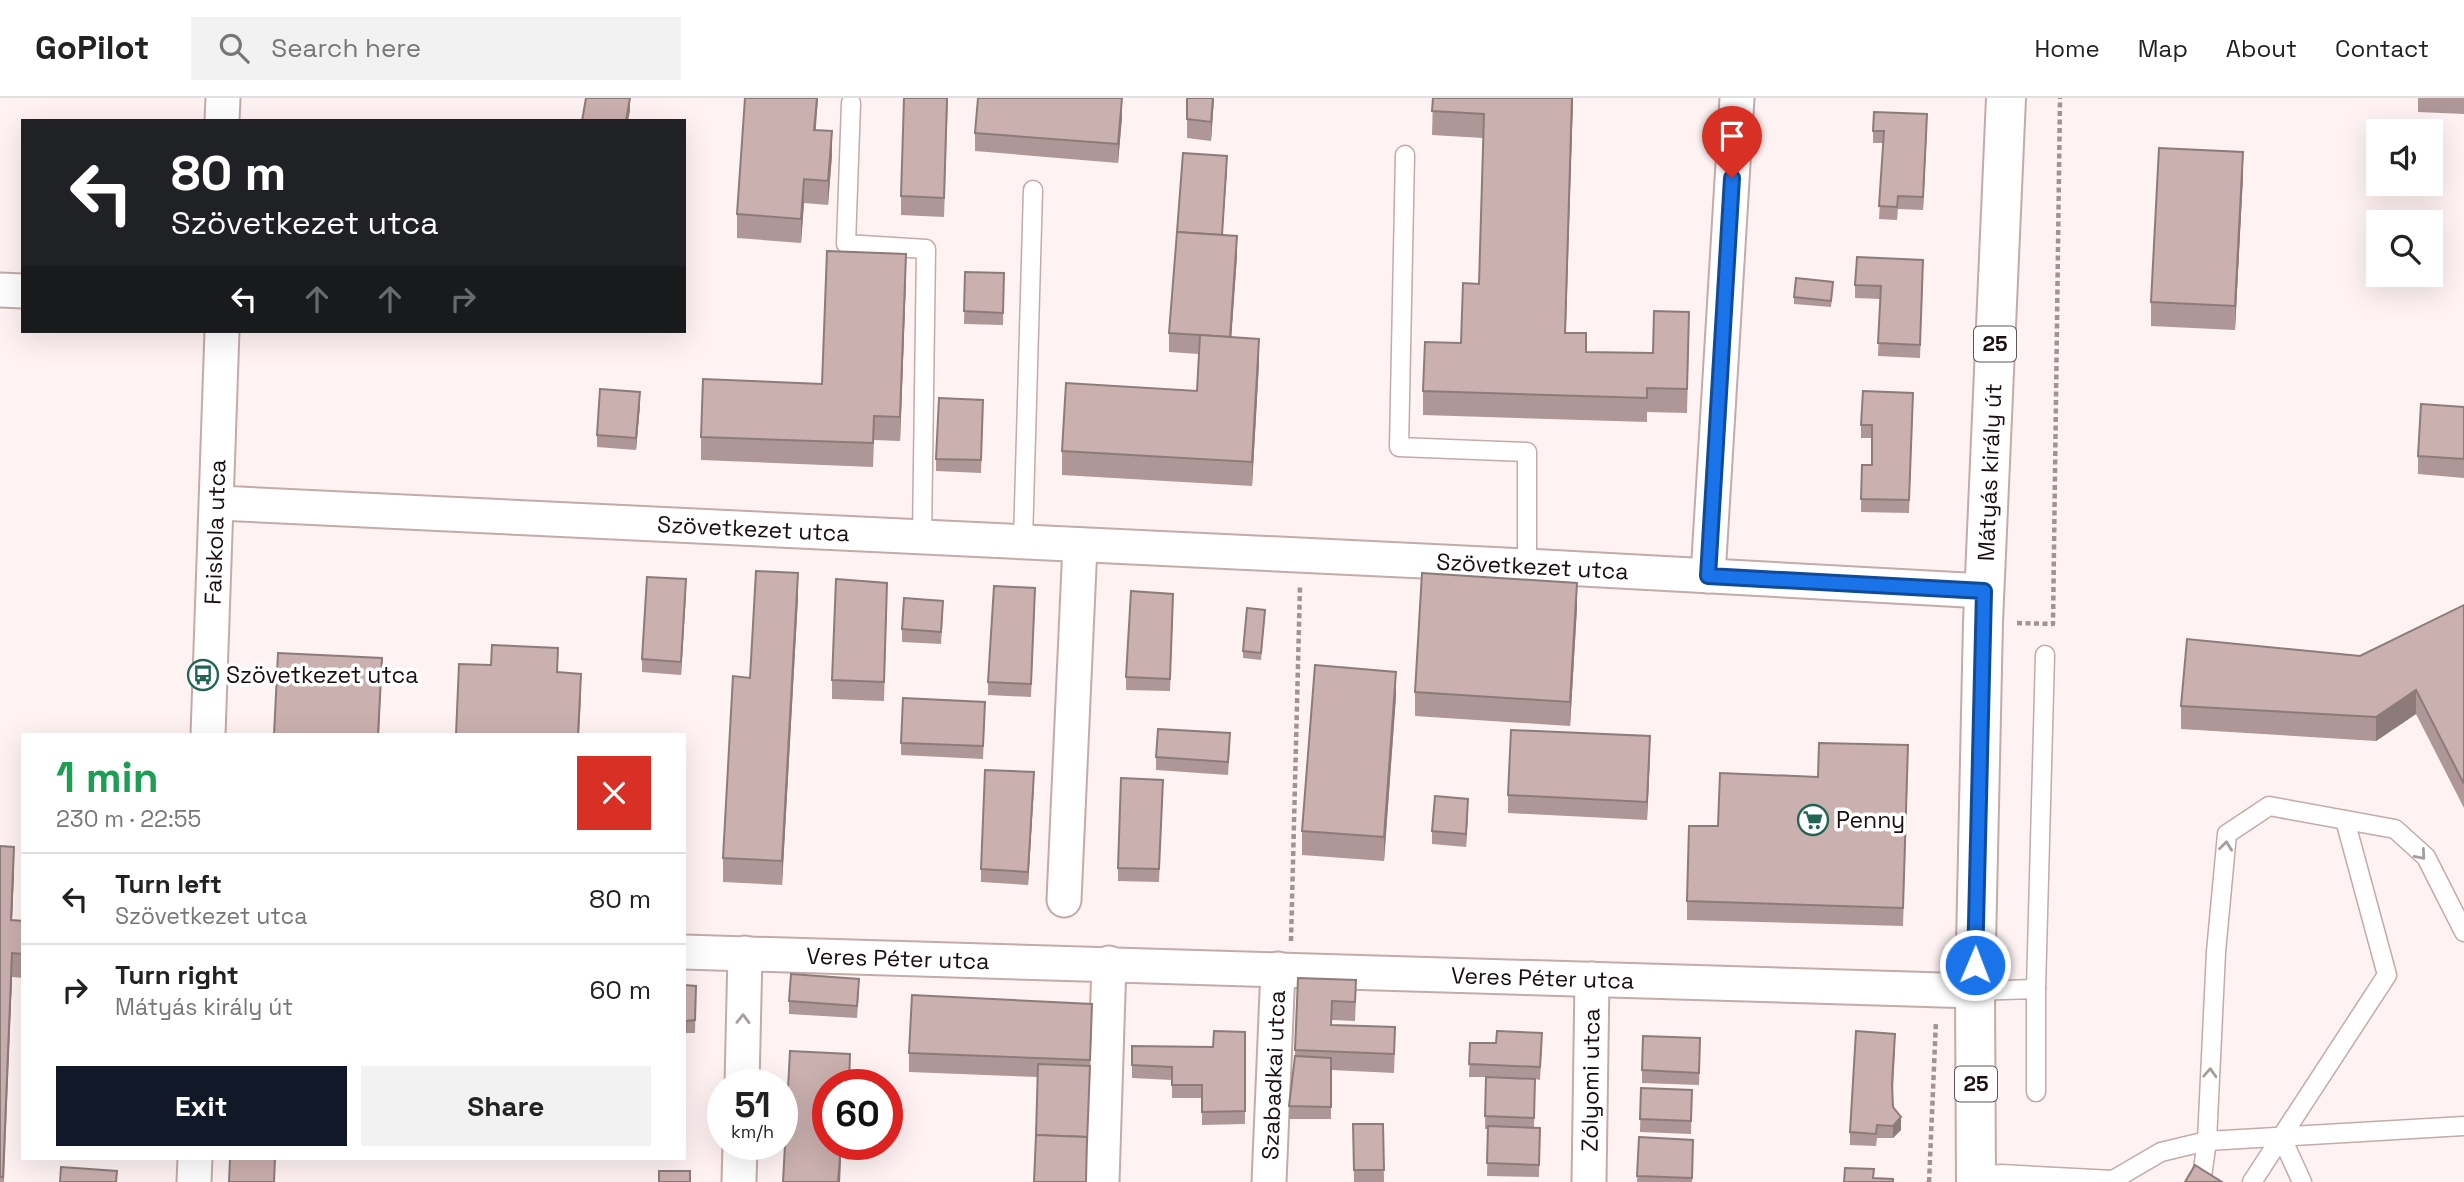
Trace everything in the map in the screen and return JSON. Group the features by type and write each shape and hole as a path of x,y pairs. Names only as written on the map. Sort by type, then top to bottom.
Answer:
{"main road":[{"name":"Mátyás király út","path":"1976,1179 1975,991 1984,606 2006,98"}],"street":[{"path":"222,119 223,98"},
{"path":"1708,576 1737,98"},
{"path":"0,290 21,291"},
{"name":"Faiskola utca","path":"208,733 222,333"},
{"name":"Szövetkezet utca","path":"218,503 1708,576 1984,606"},
{"path":"1064,900 1080,545"},
{"name":"Veres Péter utca","path":"686,952 1975,991"},
{"path":"742,1069 745,953"},
{"path":"1102,1182 1109,963"},
{"name":"Szabadkai utca","path":"1269,1182 1284,970"},
{"name":"Zólyomi utca","path":"1589,1182 1592,979"},
{"path":"194,1182 195,1160"},
{"path":"739,1182 740,1160"}],"lane":[{"path":"851,103 845,244 926,249 922,537"},
{"path":"1405,155 1399,447 1527,452 1527,566"},
{"path":"1023,541 1033,190"},
{"path":"2036,1092 2036,989 2045,655"},
{"path":"2202,1176 2207,1141 2216,953 2227,834 2269,806 2395,829 2426,857 2464,932"},
{"path":"2252,1182 2387,975 2345,820"},
{"path":"1975,991 2036,989"},
{"path":"1976,1179 2001,1174 2113,1181 2161,1152 2207,1141 2464,1126"},
{"path":"2281,1136 2302,1182"}],"path":[{"path":"1984,606 2053,624 2060,98"},
{"path":"1284,970 1301,556"}],"building":[{"path":"586,98 630,98 626,119 582,119"},
{"path":"745,98 817,98 814,130 832,131 828,181 804,179 801,219 737,214"},
{"path":"904,98 947,98 944,198 901,196"},
{"path":"978,98 1122,98 1118,144 975,133"},
{"path":"1187,98 1213,98 1211,122 1187,119"},
{"path":"1433,98 1572,98 1565,333 1586,333 1586,352 1653,353 1654,311 1689,312 1687,389 1647,388 1647,398 1423,391 1425,342 1461,343 1463,283 1479,284 1484,114 1432,111"},
{"path":"1874,112 1927,114 1923,197 1898,196 1897,207 1879,206 1884,131 1873,131"},
{"path":"2159,148 2243,152 2235,306 2151,302"},
{"path":"1183,153 1227,156 1222,235 1177,232"},
{"path":"1177,232 1237,236 1230,337 1169,333"},
{"path":"827,251 906,254 900,417 874,416 873,443 701,437 703,379 822,384"},
{"path":"1857,257 1923,260 1920,345 1878,343 1881,286 1855,285"},
{"path":"965,272 1004,273 1003,313 964,311"},
{"path":"1796,278 1833,282 1831,301 1794,297"},
{"path":"1200,335 1259,339 1252,462 1062,451 1066,383 1197,391"},
{"path":"600,389 640,392 636,438 597,435"},
{"path":"1863,391 1913,393 1909,500 1861,499 1862,465 1872,465 1872,425 1861,425"},
{"path":"939,398 983,400 981,460 936,459"},
{"path":"2421,404 2464,407 2464,459 2418,456"},
{"path":"756,571 798,573 782,861 723,858 733,676 750,678"},
{"path":"1422,573 1577,583 1570,702 1415,692"},
{"path":"647,577 686,579 681,662 642,659"},
{"path":"836,579 887,583 884,682 832,680"},
{"path":"994,586 1035,588 1031,684 988,682"},
{"path":"1131,591 1173,594 1170,679 1126,677"},
{"path":"904,598 943,601 941,632 902,629"},
{"path":"2464,605 2464,784 2416,690 2376,717 2181,706 2187,639 2360,656"},
{"path":"1247,608 1265,610 1261,653 1243,651"},
{"path":"492,645 558,648 557,672 581,674 578,733 456,733 459,664 491,665"},
{"path":"278,653 382,658 378,733 274,733"},
{"path":"1315,665 1396,672 1384,837 1302,831"},
{"path":"903,698 985,702 983,746 901,743"},
{"path":"1158,729 1230,733 1228,762 1156,757"},
{"path":"1511,730 1650,736 1647,802 1508,795"},
{"name":"Penny","path":"1819,743 1908,745 1903,908 1687,901 1689,826 1718,826 1720,773 1818,777"},
{"path":"985,770 1034,772 1028,872 981,869"},
{"path":"1121,778 1163,780 1159,869 1118,868"},
{"path":"1435,796 1468,799 1466,834 1432,831"},
{"path":"0,846 14,847 11,920 21,921 21,954 12,953 3,1177 0,1177"},
{"path":"791,974 859,979 857,1006 789,1001"},
{"path":"1298,978 1356,980 1355,1002 1332,1001 1331,1025 1395,1027 1394,1054 1295,1050"},
{"path":"686,985 696,986 695,1020 686,1021"},
{"path":"912,995 1092,1004 1090,1060 909,1053"},
{"path":"1214,1031 1245,1032 1245,1111 1202,1112 1202,1085 1172,1085 1172,1067 1132,1065 1132,1046 1213,1047"},
{"path":"1497,1031 1542,1033 1540,1067 1469,1064 1470,1043 1496,1043"},
{"path":"1856,1031 1895,1034 1893,1107 1901,1117 1893,1126 1877,1125 1876,1134 1850,1132"},
{"path":"1643,1036 1700,1038 1699,1073 1642,1070"},
{"path":"790,1051 850,1054 850,1069 812,1069 812,1160 840,1160 838,1182 783,1182 784,1160 798,1160 798,1069 789,1069"},
{"path":"1295,1056 1331,1058 1331,1107 1289,1106"},
{"path":"1038,1064 1090,1066 1087,1143 1087,1137 1036,1135"},
{"path":"1486,1077 1535,1079 1534,1118 1485,1116"},
{"path":"1641,1088 1692,1090 1691,1121 1640,1119"},
{"path":"1353,1124 1383,1124 1384,1170 1354,1170"},
{"path":"1488,1126 1540,1128 1539,1165 1487,1163"},
{"path":"1036,1135 1087,1137 1086,1182 1034,1182"},
{"path":"1639,1137 1693,1140 1692,1178 1637,1176"},
{"path":"230,1160 275,1160 274,1182 229,1182"},
{"path":"2195,1165 2222,1182 2185,1182"},
{"path":"61,1167 117,1171 116,1182 60,1182"},
{"path":"1845,1168 1874,1169 1873,1178 1893,1179 1893,1182 1844,1182"},
{"path":"659,1171 690,1171 690,1182 659,1182"}],"place":[{"name":"Szövetkezet utca","path":"203,675"},
{"name":"Penny","path":"1813,820"}],"route":[{"path":"1732,178 1708,576 1984,591 1975,965"}]}
